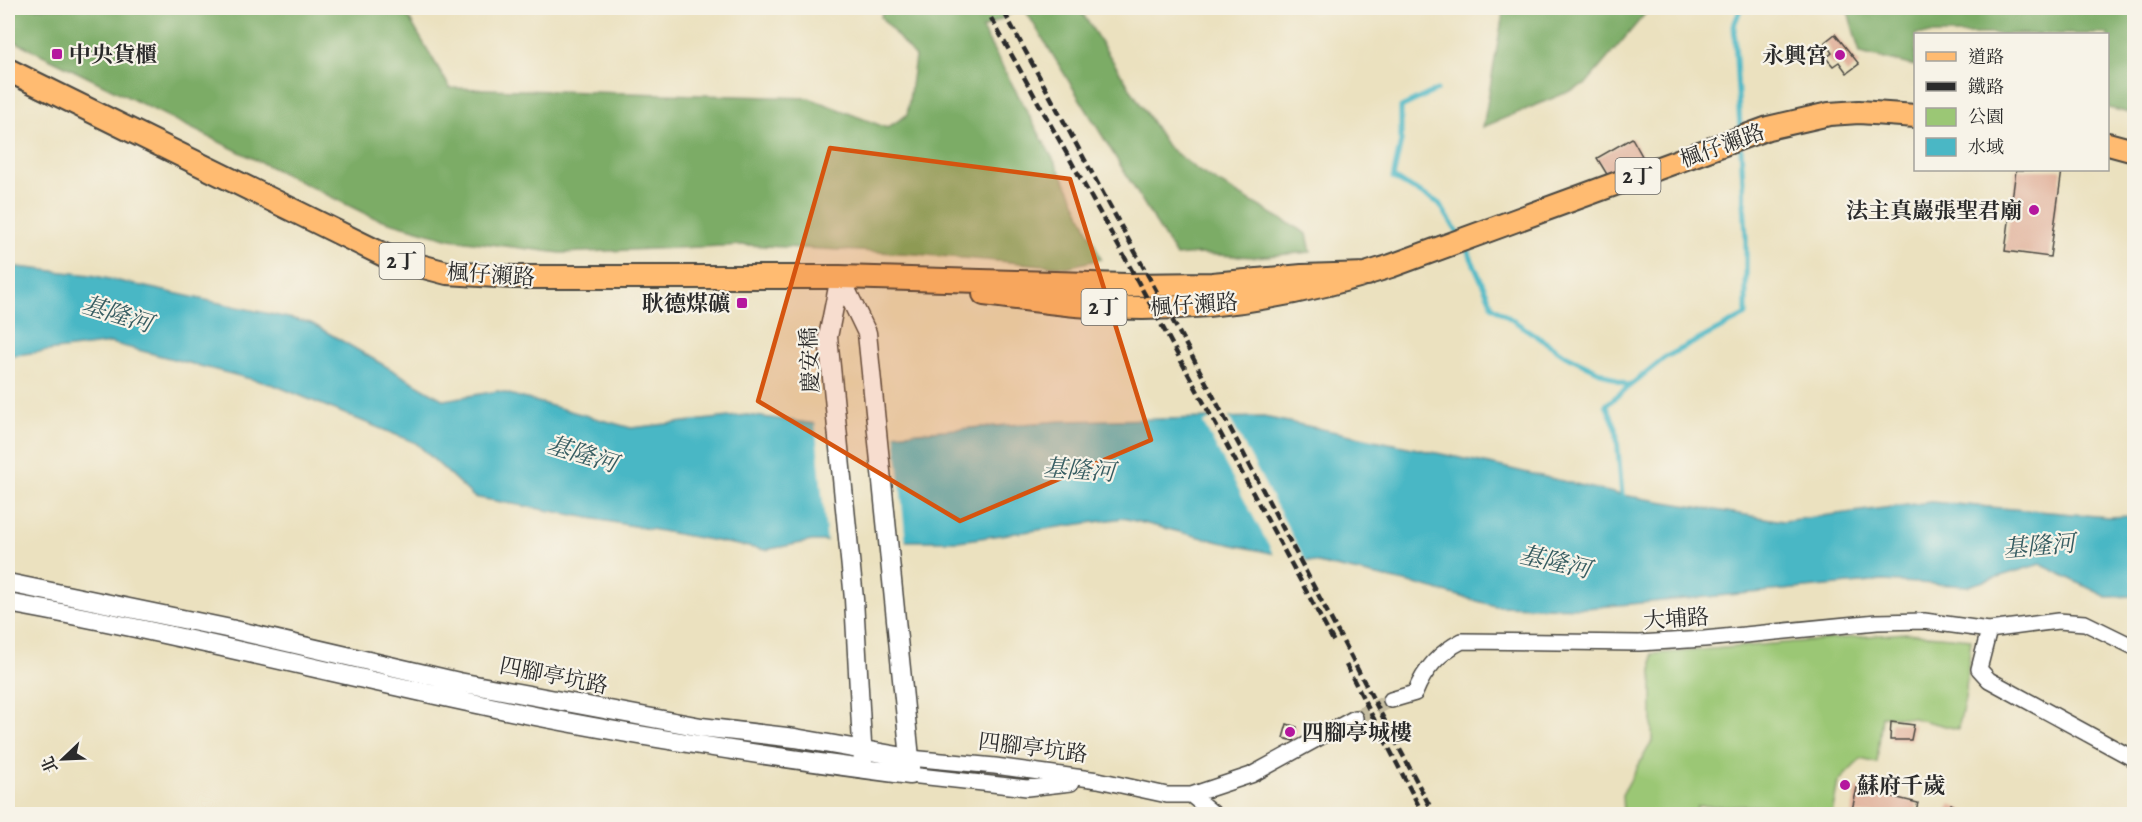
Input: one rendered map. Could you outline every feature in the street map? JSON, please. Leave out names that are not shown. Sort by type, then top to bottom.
[{"type":"main road","name":"楓仔瀨路","points":[[8,70],[390,258],[447,273],[513,278],[840,277],[1127,285],[1212,284],[1302,276],[1367,274],[1544,212],[1768,128],[1829,114],[1859,112],[1914,116]]},
{"type":"main road","points":[[2109,144],[2134,151]]},
{"type":"street","name":"慶安橋","points":[[840,277],[828,337],[854,599],[863,760]]},
{"type":"street","points":[[840,277],[867,333],[910,767]]},
{"type":"street","name":"四腳亭坑路","points":[[8,583],[226,628],[470,684],[701,727],[795,738],[863,760]]},
{"type":"street","name":"四腳亭坑路","points":[[8,603],[203,643],[492,707],[659,738],[910,767],[995,766],[1098,780],[1167,795],[1191,795]]},
{"type":"street","name":"大埔路","points":[[1391,700],[1415,693],[1420,680],[1434,662],[1449,648],[1462,641],[1639,643],[1877,622],[1924,621],[1989,630],[2058,621],[2085,624],[2134,647]]},
{"type":"street","points":[[1989,630],[1978,669],[1989,680],[2134,759]]},
{"type":"street","points":[[1191,795],[1251,775],[1355,718]]},
{"type":"street","points":[[1191,795],[1214,814]]},
{"type":"highlighted area","points":[[830,148],[1070,179],[1151,440],[960,521],[758,401]]},
{"type":"green space","points":[[8,8],[403,8],[450,88],[809,98],[887,128],[907,115],[915,57],[881,17],[883,8],[1021,8],[982,29],[1071,192],[1101,259],[1067,267],[915,254],[746,245],[561,253],[450,239],[372,217],[8,38]]},
{"type":"green space","points":[[1024,8],[1079,8],[1167,146],[1200,172],[1307,234],[1311,252],[1254,257],[1198,254],[1176,256]]},
{"type":"green space","points":[[1504,8],[1650,8],[1585,85],[1483,127]]},
{"type":"green space","points":[[1847,8],[2134,8],[2134,114],[2109,108],[2109,33],[1914,33],[1914,66],[1860,53]]},
{"type":"green space","points":[[1905,633],[1971,639],[1965,699],[1958,729],[1913,718],[1882,716],[1877,763],[1861,759],[1838,782],[1832,814],[1783,814],[1780,806],[1698,806],[1692,814],[1623,814],[1622,795],[1652,741],[1652,654]]},
{"type":"water","name":"基隆河","points":[[8,266],[91,275],[311,323],[444,400],[498,391],[631,428],[747,415],[892,434],[1061,421],[1264,417],[1494,465],[1622,495],[1783,521],[1931,502],[2108,517],[2134,516],[2134,596],[2107,597],[2040,564],[1968,586],[1883,581],[1586,608],[1495,606],[1419,585],[1220,542],[1123,518],[959,541],[812,541],[765,550],[474,497],[416,443],[274,385],[111,343],[8,356]]},
{"type":"pier","points":[[1218,415],[1228,415],[1308,565],[1275,557],[1203,423]]},
{"type":"pier","points":[[815,421],[895,431],[906,544],[827,544]]},
{"type":"building","name":"永興宮","points":[[1835,34],[1859,64],[1847,73],[1839,62],[1833,66],[1826,58],[1832,53],[1825,42]]},
{"type":"building","points":[[1632,138],[1642,156],[1608,176],[1597,158]]},
{"type":"building","name":"法主真巖張聖君廟","points":[[2016,171],[2062,171],[2050,257],[2005,251]]},
{"type":"building","points":[[1891,722],[1914,725],[1911,740],[1890,740]]},
{"type":"building","name":"四腳亭城樓","points":[[1287,724],[1297,727],[1294,741],[1283,738]]},
{"type":"building","points":[[1857,788],[1918,803],[1915,814],[1851,814]]},
{"type":"building","points":[[1951,804],[1970,814],[1945,814]]},
{"type":"waterway","points":[[1740,128],[1734,25],[1741,8]]},
{"type":"waterway","points":[[1437,90],[1401,107],[1401,141],[1393,178],[1439,203],[1457,232]]},
{"type":"waterway","points":[[1626,500],[1622,495],[1616,427],[1606,405],[1664,358],[1746,315],[1746,237],[1741,148]]},
{"type":"waterway","points":[[1467,249],[1493,307],[1565,355],[1629,386]]},
{"type":"tunnel","points":[[1355,718],[1391,700]]},
{"type":"railway","points":[[1004,12],[1192,356],[1434,814]]},
{"type":"railway","points":[[991,18],[1124,256],[1335,644]]},
{"type":"railway","points":[[1346,665],[1423,814]]},
{"type":"place","name":"中央貨櫃","points":[[57,54]]},
{"type":"place","name":"永興宮","points":[[1840,55]]},
{"type":"place","name":"法主真巖張聖君廟","points":[[2034,210]]},
{"type":"place","name":"耿德煤礦","points":[[742,303]]},
{"type":"place","name":"四腳亭城樓","points":[[1290,732]]},
{"type":"place","name":"蘇府千歲","points":[[1845,785]]}]
